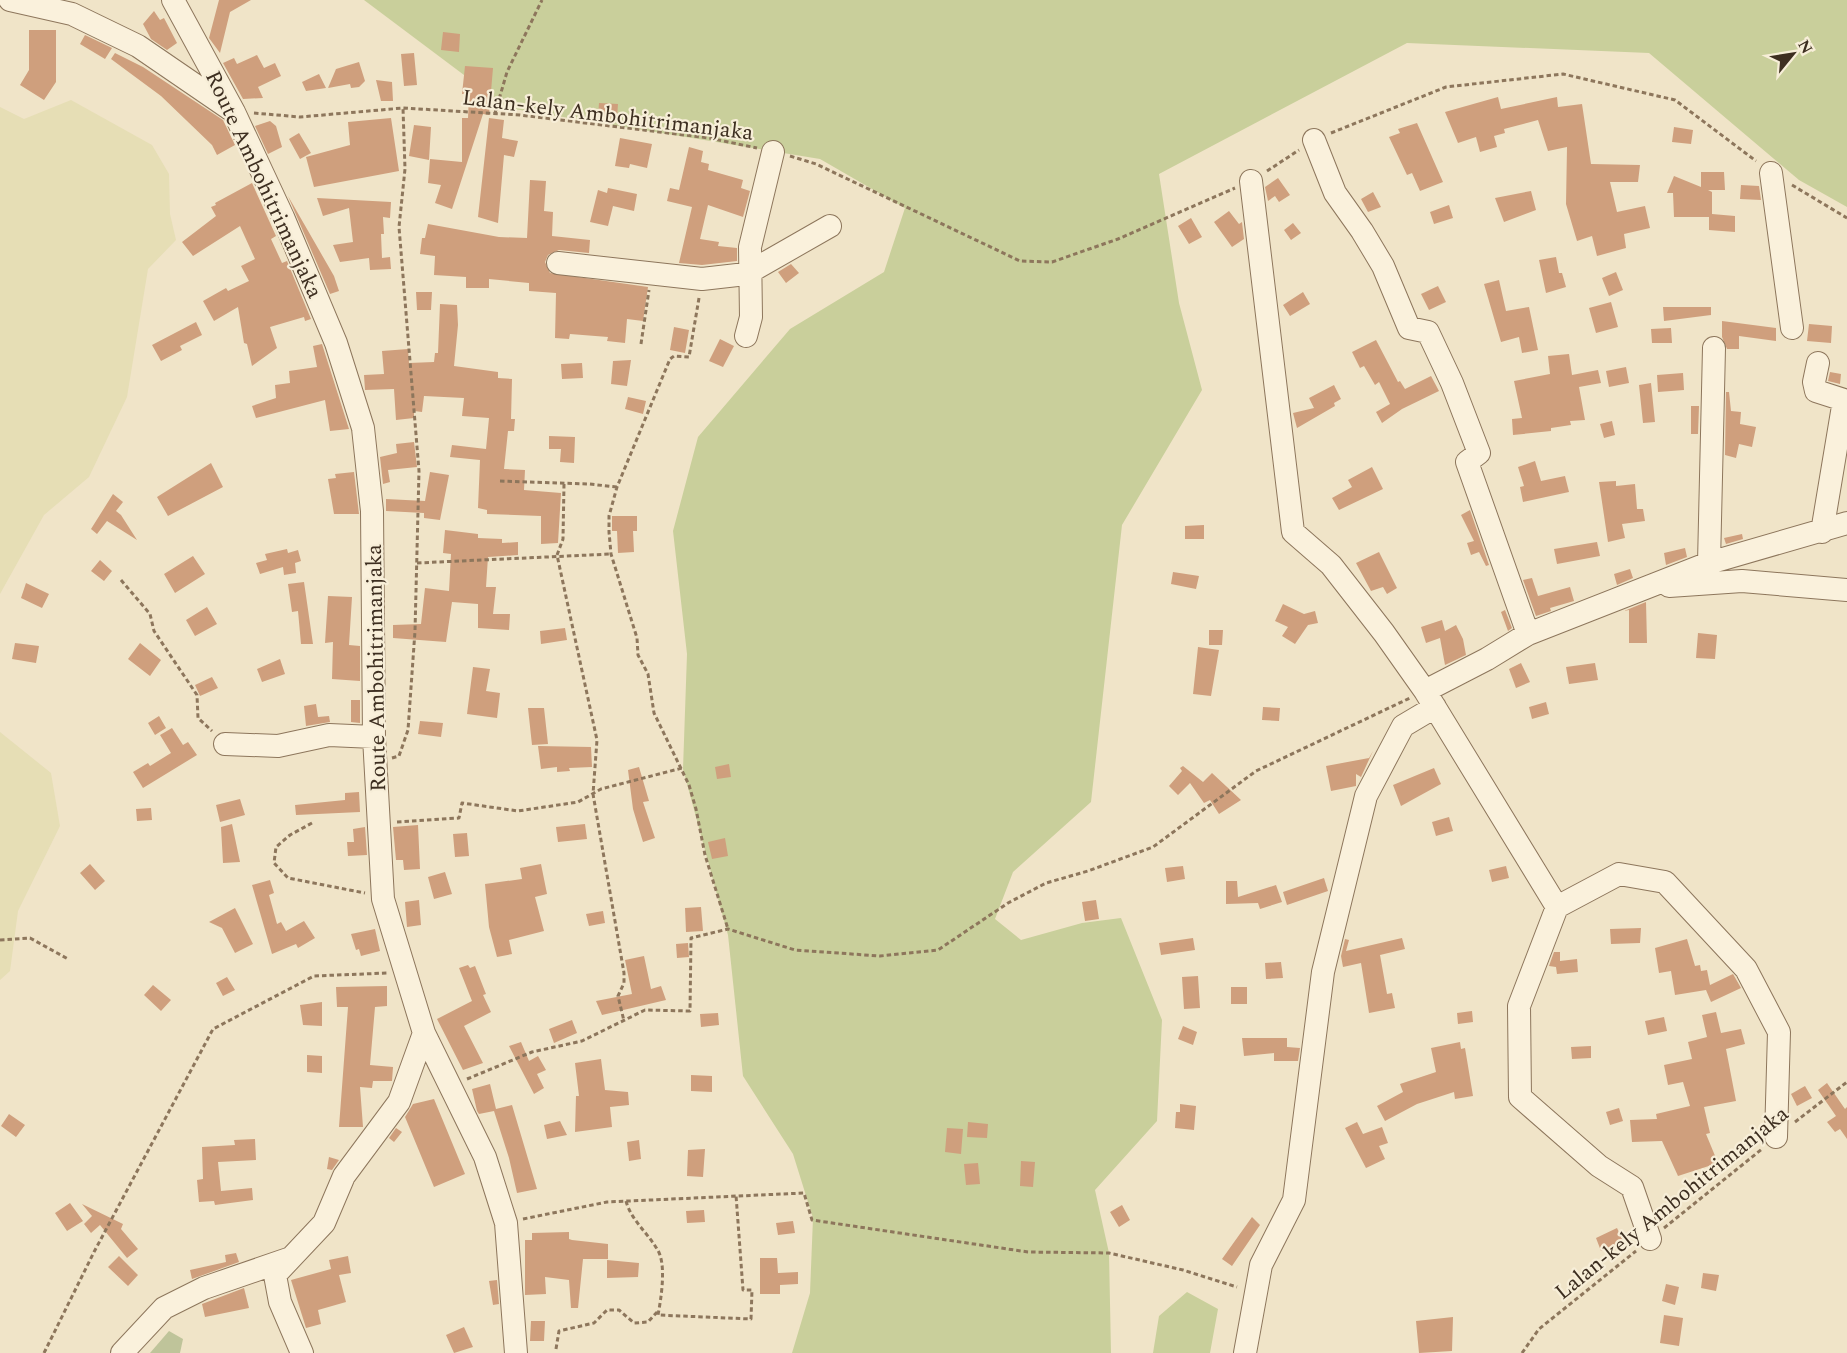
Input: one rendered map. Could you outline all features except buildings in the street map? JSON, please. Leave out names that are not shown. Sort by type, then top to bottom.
[{"type":"street","points":[[10,0],[72,14],[129,42],[234,112]]},
{"type":"street","name":"Route Ambohitrimanjaka","points":[[173,0],[234,112],[323,308],[363,428],[372,511],[374,736],[383,898],[403,972],[424,1033],[485,1157],[506,1223],[516,1353]]},
{"type":"street","points":[[1314,140],[1335,193],[1383,266],[1409,328],[1428,332],[1452,383],[1479,453],[1467,462],[1528,634]]},
{"type":"street","points":[[746,336],[751,317],[750,247],[772,152]]},
{"type":"street","points":[[1771,173],[1792,328]]},
{"type":"street","points":[[1251,181],[1293,532],[1331,566],[1384,633],[1430,699],[1557,907]]},
{"type":"street","points":[[558,263],[702,279],[750,271],[830,226]]},
{"type":"street","points":[[1709,563],[1714,348]]},
{"type":"street","points":[[1818,363],[1814,382],[1816,391],[1845,400],[1822,532]]},
{"type":"street","points":[[1245,1353],[1261,1265],[1294,1200],[1323,972],[1366,796],[1403,726],[1430,699],[1487,659],[1528,634],[1652,588],[1709,563],[1847,523]]},
{"type":"street","points":[[1652,588],[1742,581],[1847,590]]},
{"type":"street","points":[[225,744],[278,746],[329,735],[374,736]]},
{"type":"street","points":[[1650,1239],[1632,1187],[1599,1167],[1520,1097],[1518,1006],[1557,907],[1618,874],[1665,882],[1746,969],[1779,1032],[1776,1137]]},
{"type":"street","points":[[302,1353],[280,1302],[274,1275],[324,1223],[345,1176],[399,1102],[424,1033]]},
{"type":"street","points":[[122,1353],[164,1308],[204,1288],[292,1258]]},
{"type":"path","points":[[495,113],[507,72],[542,0]]},
{"type":"path","name":"Lalan-kely Ambohitrimanjaka","points":[[234,112],[300,117],[403,108],[495,113],[709,138],[816,164],[1020,261],[1052,262],[1118,239],[1251,181],[1314,140],[1446,87],[1563,74],[1675,100],[1771,173],[1847,218]]},
{"type":"path","points":[[375,763],[399,756],[408,730],[417,563],[419,471],[399,227],[405,169],[403,108]]},
{"type":"path","points":[[641,344],[652,272]]},
{"type":"path","points":[[702,279],[688,357],[674,356],[670,359],[617,487],[609,516],[611,554],[637,638],[638,655],[648,674],[654,712],[682,768],[696,809],[705,855],[729,929]]},
{"type":"path","points":[[500,481],[617,487]]},
{"type":"path","points":[[564,484],[563,539],[557,555],[597,740],[593,794],[624,973],[624,983],[618,996],[624,1022]]},
{"type":"path","points":[[417,563],[611,554]]},
{"type":"path","points":[[121,580],[150,614],[154,631],[197,695],[198,718],[225,744]]},
{"type":"path","points":[[451,1086],[532,1052],[582,1041],[645,1010],[690,1011],[691,938],[729,929],[795,950],[880,956],[938,950],[1008,903],[1046,883],[1088,871],[1152,847],[1256,771],[1430,699]]},
{"type":"path","points":[[378,823],[459,818],[462,803],[518,811],[578,802],[601,789],[682,768]]},
{"type":"path","points":[[312,823],[290,835],[276,847],[274,863],[288,878],[336,885],[383,898]]},
{"type":"path","points":[[0,940],[30,938],[68,959]]},
{"type":"path","points":[[44,1353],[94,1252],[213,1029],[314,976],[403,972]]},
{"type":"path","name":"Lalan-kely Ambohitrimanjaka","points":[[1522,1353],[1539,1329],[1847,1082]]},
{"type":"path","points":[[506,1223],[607,1202],[804,1193],[812,1220],[1028,1252],[1109,1253],[1183,1270],[1256,1292]]},
{"type":"path","points":[[626,1201],[628,1210],[659,1251],[663,1291],[658,1315],[751,1319],[752,1290],[743,1290],[736,1196]]},
{"type":"path","points":[[556,1349],[559,1331],[594,1323],[607,1310],[618,1310],[634,1323],[648,1322],[659,1309]]},
{"type":"shaded area","points":[[71,100],[152,145],[169,174],[170,214],[176,240],[148,269],[127,397],[89,477],[44,515],[0,594],[0,107],[24,119]]},
{"type":"shaded area","points":[[0,732],[51,773],[60,826],[18,911],[10,971],[0,980]]},
{"type":"green space","points":[[364,0],[1847,0],[1847,207],[1799,180],[1649,53],[1407,43],[1159,174],[1179,303],[1202,390],[1122,525],[1091,802],[1013,872],[995,919],[1021,940],[1082,923],[1121,918],[1162,1020],[1157,1121],[1095,1190],[1109,1253],[1111,1353],[792,1353],[810,1293],[813,1218],[793,1154],[743,1076],[728,935],[683,769],[687,654],[673,531],[698,437],[790,329],[884,272],[905,208],[820,159],[508,108]]},
{"type":"green space","points":[[1187,1292],[1218,1309],[1210,1353],[1153,1353],[1159,1316]]},
{"type":"green space","points":[[169,1331],[183,1339],[180,1353],[150,1353]]}]
